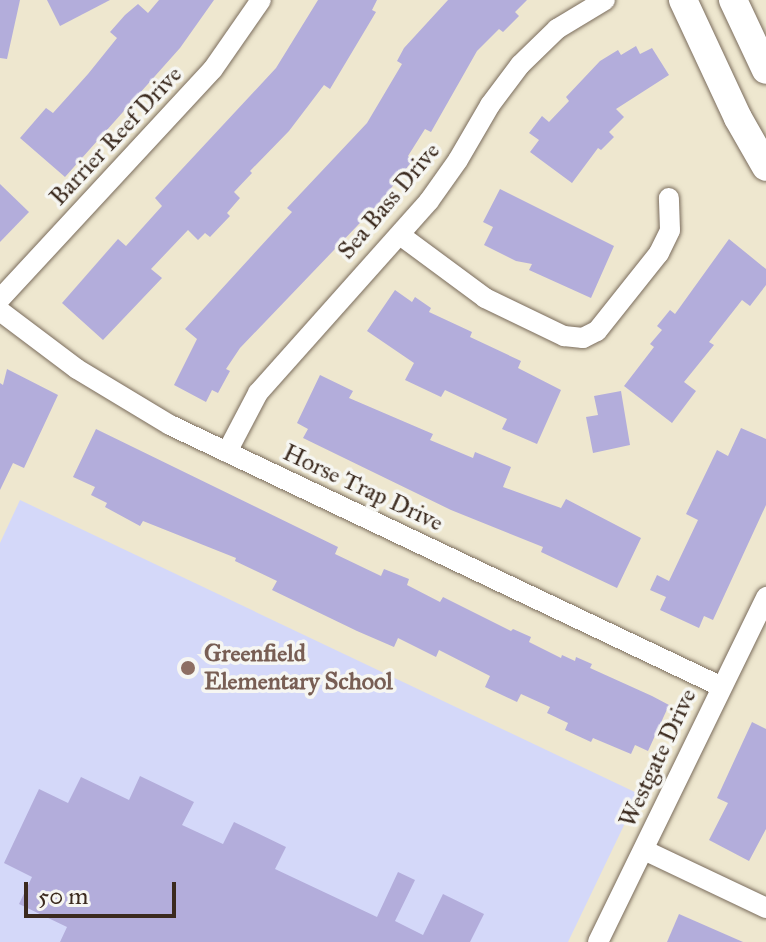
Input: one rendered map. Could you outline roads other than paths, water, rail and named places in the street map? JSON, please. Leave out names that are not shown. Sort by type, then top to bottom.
[{"type":"main road","points":[[683,0],[738,118],[766,167]]},
{"type":"main road","points":[[733,0],[766,70]]},
{"type":"street","name":"Barrier Reef Drive","points":[[0,299],[213,69],[261,0]]},
{"type":"street","name":"Sea Bass Drive","points":[[227,452],[258,393],[400,235],[458,160],[490,105],[520,65],[557,29],[605,0]]},
{"type":"street","points":[[400,235],[485,298],[564,336],[583,338],[597,331],[659,253],[670,230],[669,198]]},
{"type":"street","name":"Horse Trap Drive","points":[[0,311],[36,342],[125,400],[227,452],[720,686]]},
{"type":"street","name":"Westgate Drive","points":[[598,942],[766,597]]},
{"type":"street","points":[[644,850],[766,908]]},
{"type":"place","name":"Greenfield Elementary School","points":[[188,668]]}]
